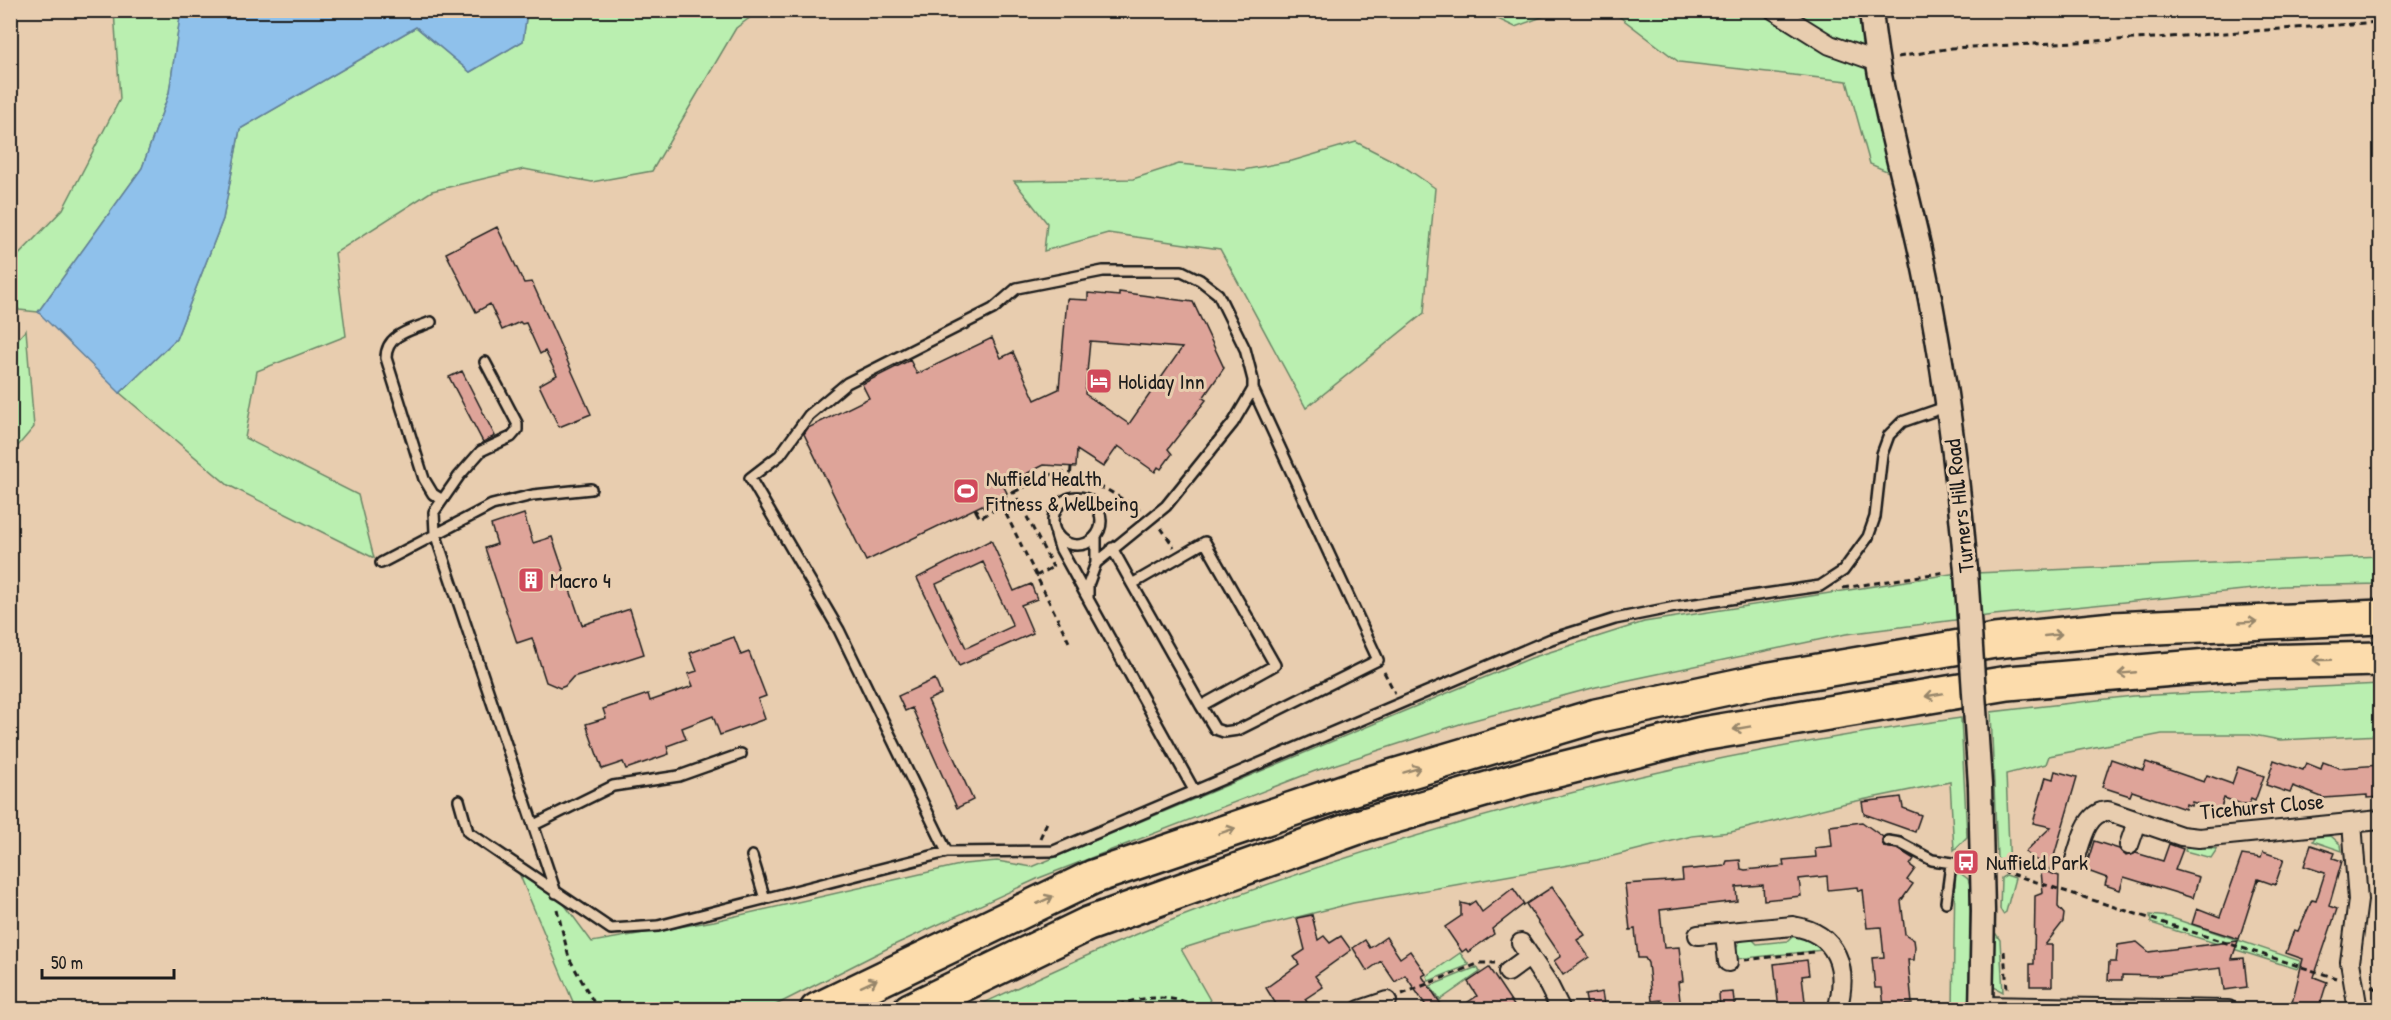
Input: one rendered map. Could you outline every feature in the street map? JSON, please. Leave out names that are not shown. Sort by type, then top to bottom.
[{"type":"highway","points":[[817,1010],[1093,877],[1357,787],[1596,717],[1765,680],[1995,641],[2113,629],[2380,617]]},
{"type":"highway","points":[[910,1010],[1088,924],[1364,825],[1525,778],[1702,734],[2008,682],[2256,662],[2380,659]]},
{"type":"street","points":[[1774,10],[1830,45],[1875,61]]},
{"type":"street","name":"Turners Hill Road","points":[[1871,10],[1875,61],[1926,277],[1948,406],[1966,571],[1980,785],[1990,869],[1981,1008]]},
{"type":"street","name":"Ticehurst Close","points":[[2074,860],[2094,814],[2108,811],[2181,836],[2199,838],[2380,820]]},
{"type":"street","points":[[2129,845],[2137,822]]},
{"type":"street","points":[[2352,823],[2358,900],[2350,962],[2358,1010]]},
{"type":"street","points":[[1698,935],[1793,926],[1808,929],[1822,936],[1835,950],[1840,964],[1841,984],[1837,1010]]},
{"type":"street","points":[[1725,933],[1728,962]]},
{"type":"street","points":[[1508,972],[1525,950],[1561,1010]]},
{"type":"street","points":[[1363,1009],[1387,1000]]},
{"type":"street","points":[[1981,1008],[2228,1010]]},
{"type":"lane","points":[[947,852],[839,630],[750,478],[780,455],[809,415],[847,383],[993,309],[1017,288],[1103,271],[1182,271],[1200,280],[1218,294],[1229,315],[1245,350],[1253,380],[1253,389],[1378,660],[1238,730],[1224,732],[1215,729],[1112,548]]},
{"type":"lane","points":[[431,322],[392,339],[386,347],[386,358],[424,479],[433,494],[441,499]]},
{"type":"lane","points":[[485,362],[517,423],[517,430],[511,437],[481,452],[441,499],[434,512],[435,533],[556,893]]},
{"type":"lane","points":[[1096,563],[1166,506],[1233,423],[1253,389]]},
{"type":"lane","points":[[459,800],[468,832],[612,929],[658,926],[947,852],[1054,851],[1551,639],[1615,619],[1675,607],[1820,586],[1843,571],[1868,537],[1875,518],[1882,454],[1889,435],[1902,422],[1948,406]]},
{"type":"lane","points":[[381,563],[492,505],[533,495],[591,489]]},
{"type":"lane","points":[[1088,599],[1088,585],[1096,563],[1096,536],[1101,521],[1096,506],[1084,498],[1076,497],[1061,502],[1053,516],[1055,532],[1066,561],[1195,792]]},
{"type":"lane","points":[[1055,532],[1066,543],[1074,546],[1090,542],[1096,536]]},
{"type":"lane","points":[[1132,584],[1205,542],[1275,665],[1201,706]]},
{"type":"lane","points":[[534,825],[613,786],[679,776],[741,754]]},
{"type":"lane","points":[[1888,841],[1900,843],[1918,854],[1951,864],[1990,869]]},
{"type":"lane","points":[[752,856],[765,899]]},
{"type":"lane","points":[[1946,902],[1951,864]]},
{"type":"path","points":[[1875,61],[1952,48],[2156,38],[2380,22]]},
{"type":"path","points":[[1071,467],[1070,480],[1106,489],[1133,504],[1150,518],[1168,537],[1179,556]]},
{"type":"path","points":[[1034,470],[1039,480]]},
{"type":"path","points":[[1069,642],[1002,506],[980,518],[976,510],[1055,473],[1071,473]]},
{"type":"path","points":[[1014,492],[1053,567]]},
{"type":"path","points":[[1036,576],[1066,561]]},
{"type":"path","points":[[1820,586],[1836,589],[1966,571]]},
{"type":"path","points":[[1378,660],[1400,703]]},
{"type":"path","points":[[1990,869],[2340,979]]},
{"type":"path","points":[[556,893],[560,929],[569,958],[598,1010]]},
{"type":"path","points":[[1728,962],[1835,950]]},
{"type":"path","points":[[1387,1000],[1480,963],[1502,963],[1508,972]]},
{"type":"path","points":[[1109,1010],[1142,999],[1168,998],[1191,1002],[1207,1010]]},
{"type":"green space","points":[[114,11],[181,11],[169,93],[142,168],[38,312],[19,310],[11,296],[10,264],[63,209],[120,99]]},
{"type":"green space","points":[[527,11],[759,11],[736,28],[652,171],[592,182],[524,169],[432,191],[335,253],[346,336],[257,371],[245,438],[358,495],[374,558],[228,485],[120,393],[176,339],[223,219],[240,129],[416,27],[470,72],[523,41]]},
{"type":"green space","points":[[1481,11],[1558,11],[1515,27]]},
{"type":"green space","points":[[1612,11],[1859,11],[1889,172],[1870,164],[1847,81],[1679,62]]},
{"type":"green space","points":[[1356,142],[1403,166],[1435,188],[1424,313],[1306,408],[1220,249],[1108,233],[1044,251],[1047,223],[1014,181],[1133,179],[1179,164],[1243,170],[1292,161]]},
{"type":"green space","points":[[26,330],[34,427],[11,454],[11,346]]},
{"type":"green space","points":[[2380,556],[2380,584],[2283,586],[1994,615],[1846,634],[1596,687],[1463,723],[1315,771],[1039,878],[896,944],[768,1009],[576,1009],[516,866],[556,893],[592,942],[714,921],[964,864],[997,861],[1032,867],[1531,658],[1644,622],[1951,574]]},
{"type":"green space","points":[[2380,684],[2380,735],[2280,740],[2249,734],[2162,734],[2049,756],[2046,764],[2006,774],[2010,871],[1997,858],[1991,712],[2133,696]]},
{"type":"green space","points":[[1961,718],[1967,837],[1954,850],[1950,782],[1842,804],[1731,832],[1692,836],[1597,860],[1353,903],[1222,936],[1181,949],[1215,1009],[971,1009],[1153,927],[1275,882],[1467,821],[1663,771],[1861,733]]},
{"type":"green space","points":[[2331,836],[2341,845],[2342,851],[2313,841],[2315,837]]},
{"type":"green space","points":[[2186,846],[2217,849],[2211,858],[2185,851]]},
{"type":"green space","points":[[1960,873],[1968,879],[1970,885],[1969,1009],[1953,1009],[1955,874]]},
{"type":"green space","points":[[2006,875],[2015,878],[2006,912],[2003,914],[2000,909],[2001,878]]},
{"type":"green space","points":[[2150,915],[2169,917],[2300,961],[2300,966],[2297,969],[2151,923]]},
{"type":"green space","points":[[1994,931],[2000,940],[2003,992],[1994,987],[1992,978]]},
{"type":"green space","points":[[1796,933],[1803,935],[1823,950],[1736,959],[1736,948],[1739,942],[1751,938],[1757,944],[1788,941]]},
{"type":"green space","points":[[1460,953],[1469,965],[1429,981],[1427,976]]},
{"type":"green space","points":[[1477,967],[1480,972],[1440,1000],[1430,986]]},
{"type":"water","points":[[181,10],[527,11],[523,41],[470,72],[416,27],[240,129],[223,219],[176,339],[120,393],[38,312],[142,168],[169,93]]},
{"type":"building","points":[[497,227],[524,283],[532,282],[591,414],[559,427],[539,385],[557,375],[545,351],[540,354],[526,323],[520,322],[502,330],[490,304],[476,312],[446,253]]},
{"type":"building","points":[[1119,292],[1193,302],[1224,368],[1203,398],[1206,400],[1168,449],[1172,454],[1161,469],[1158,467],[1155,472],[1118,446],[1103,467],[1077,450],[1076,467],[1044,465],[1003,485],[1007,493],[866,561],[804,434],[808,428],[869,398],[862,384],[910,360],[917,374],[992,338],[1001,358],[1013,352],[1035,400],[1059,389],[1067,299],[1088,300],[1088,293],[1119,296]],"holes":[[[1090,341],[1182,348],[1129,424],[1085,394]]]},
{"type":"building","points":[[462,371],[495,436],[483,442],[449,377]]},
{"type":"building","name":"Macro 4","points":[[524,514],[533,543],[552,537],[582,625],[630,609],[644,654],[573,677],[560,688],[546,682],[532,638],[517,643],[485,548],[497,544],[491,525]]},
{"type":"building","points":[[991,540],[1014,591],[1031,584],[1037,599],[1021,605],[1033,633],[959,666],[917,578]],"holes":[[[983,562],[1013,626],[966,648],[936,584]]]},
{"type":"building","points":[[734,637],[741,655],[749,652],[766,696],[758,699],[765,719],[720,735],[713,716],[682,728],[686,739],[667,746],[669,754],[626,769],[623,762],[602,769],[586,724],[606,718],[603,709],[648,694],[650,701],[693,686],[688,674],[697,671],[690,653]]},
{"type":"building","points":[[935,679],[941,694],[928,700],[973,800],[957,808],[912,708],[905,711],[898,696]]},
{"type":"building","points":[[2111,759],[2143,770],[2146,762],[2204,782],[2207,775],[2232,784],[2238,767],[2264,776],[2255,801],[2251,799],[2248,806],[2224,798],[2220,811],[2192,802],[2191,806],[2186,804],[2185,809],[2132,791],[2130,796],[2102,787]]},
{"type":"building","points":[[2274,760],[2303,770],[2306,763],[2321,769],[2323,762],[2339,768],[2380,765],[2380,797],[2367,798],[2367,795],[2324,798],[2293,786],[2290,793],[2266,785]]},
{"type":"building","points":[[2055,771],[2077,777],[2050,870],[2025,852],[2051,827],[2033,823],[2046,777],[2053,779]]},
{"type":"building","points":[[1901,797],[1903,808],[1921,815],[1915,832],[1864,814],[1862,802]]},
{"type":"building","points":[[1862,822],[1883,837],[1884,847],[1898,849],[1914,859],[1910,865],[1915,869],[1907,880],[1913,884],[1901,901],[1905,934],[1914,940],[1915,947],[1914,960],[1908,960],[1912,1004],[1884,1007],[1882,988],[1875,988],[1872,958],[1884,957],[1881,927],[1867,928],[1863,890],[1858,891],[1857,887],[1828,890],[1827,876],[1799,879],[1801,896],[1764,900],[1763,885],[1736,887],[1737,901],[1660,910],[1664,948],[1679,947],[1683,981],[1678,982],[1681,1010],[1662,1010],[1661,1000],[1652,1001],[1648,963],[1645,958],[1638,958],[1635,929],[1630,930],[1625,884],[1683,880],[1682,870],[1725,866],[1727,861],[1740,860],[1741,869],[1745,870],[1784,866],[1783,860],[1816,857],[1815,848],[1832,846],[1830,826]]},
{"type":"building","points":[[2094,841],[2119,849],[2126,856],[2136,853],[2163,861],[2169,844],[2183,849],[2175,870],[2199,877],[2193,898],[2124,877],[2120,890],[2105,885],[2107,878],[2085,870]]},
{"type":"building","points":[[2311,845],[2335,853],[2333,858],[2342,861],[2329,906],[2337,909],[2314,977],[2327,982],[2320,1005],[2315,1004],[2314,1010],[2292,1003],[2303,959],[2286,953],[2294,930],[2298,931],[2312,900],[2316,901],[2325,873],[2304,866]]},
{"type":"building","points":[[2263,852],[2284,859],[2275,885],[2258,879],[2239,939],[2192,924],[2197,908],[2220,917],[2242,855],[2261,858]]},
{"type":"building","points":[[2041,870],[2059,876],[2058,907],[2064,914],[2063,922],[2045,945],[2052,945],[2052,986],[2030,986],[2030,964],[2034,964],[2035,896],[2043,893]]},
{"type":"building","points":[[1552,887],[1585,935],[1577,940],[1589,957],[1563,975],[1554,961],[1561,956],[1526,904]]},
{"type":"building","points":[[1513,888],[1524,904],[1492,929],[1494,934],[1468,952],[1466,949],[1462,952],[1445,927],[1461,916],[1461,903],[1469,905],[1475,901],[1482,912]]},
{"type":"building","points":[[1312,915],[1318,940],[1324,936],[1330,943],[1341,936],[1351,950],[1315,976],[1323,987],[1305,999],[1312,1010],[1279,1009],[1266,988],[1299,964],[1294,957],[1305,950],[1297,918]]},
{"type":"building","points":[[1386,937],[1400,958],[1410,951],[1426,974],[1422,976],[1445,1010],[1429,1010],[1405,975],[1395,982],[1381,961],[1367,971],[1353,948],[1365,940],[1370,948]]},
{"type":"building","points":[[2238,941],[2232,959],[2244,958],[2247,987],[2224,990],[2221,968],[2156,976],[2122,975],[2122,980],[2108,980],[2109,962],[2116,962],[2118,945],[2137,942],[2149,952]]},
{"type":"building","points":[[1807,960],[1809,975],[1802,976],[1806,1010],[1779,1010],[1774,964]]},
{"type":"building","points":[[1489,968],[1517,1010],[1456,1010],[1477,996],[1468,982]]},
{"type":"building","points":[[1602,992],[1605,1010],[1588,1010],[1585,995]]},
{"type":"building","points":[[1733,992],[1735,1010],[1720,1010],[1719,993]]},
{"type":"place","name":"Holiday Inn","points":[[1099,381]]},
{"type":"place","name":"Nuffield Health Fitness & Wellbeing","points":[[966,491]]},
{"type":"place","name":"Macro 4","points":[[531,580]]},
{"type":"place","name":"Nuffield Park","points":[[1966,862]]}]
